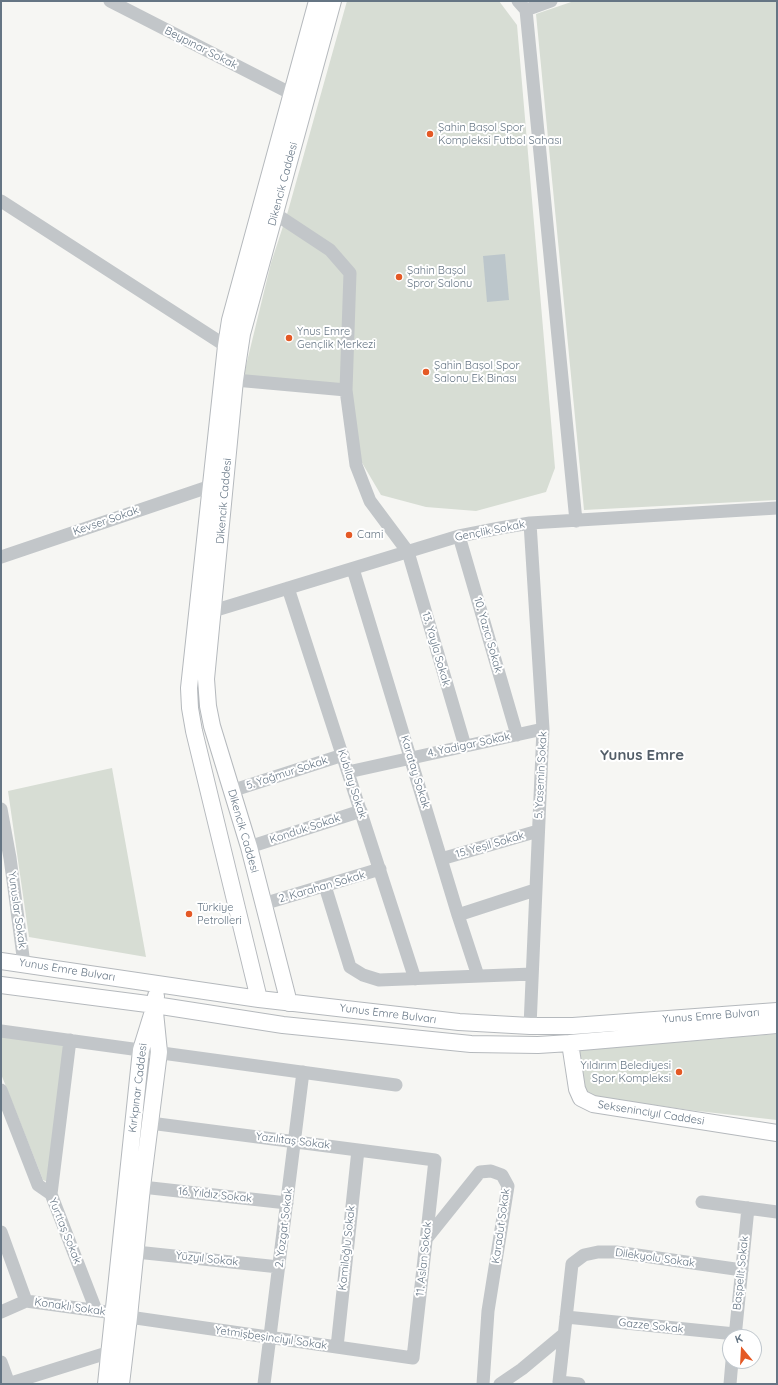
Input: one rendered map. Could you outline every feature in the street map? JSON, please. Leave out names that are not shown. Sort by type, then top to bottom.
[{"type":"main road","name":"Dikencik Caddesi","points":[[259,999],[194,731],[190,708],[189,688],[230,320],[317,1]]},
{"type":"main road","name":"Dikencik Caddesi","points":[[289,1003],[249,847],[212,726],[208,706],[206,679],[235,380],[242,334],[333,1]]},
{"type":"main road","name":"Yunus Emre Bulvarı","points":[[1,961],[289,1003],[459,1022],[530,1026],[573,1026],[777,1011]]},
{"type":"main road","points":[[155,1005],[158,984]]},
{"type":"main road","name":"Yunus Emre Bulvarı","points":[[1,985],[155,1005],[294,1026],[471,1044],[538,1045],[777,1025]]},
{"type":"main road","name":"Kırkpınar Caddesi","points":[[106,1384],[141,1050],[155,1005]]},
{"type":"main road","name":"Kırkpınar Caddesi","points":[[121,1384],[142,1187],[159,1052],[155,1005]]},
{"type":"main road","name":"Sekseninciyıl Caddesi","points":[[570,1043],[577,1089],[581,1098],[593,1104],[777,1133]]},
{"type":"street","name":"Beypınar Sokak","points":[[110,1],[292,94]]},
{"type":"street","points":[[551,1],[522,6],[576,520]]},
{"type":"street","points":[[1,201],[226,346]]},
{"type":"street","points":[[274,213],[330,250],[350,273],[346,390],[356,465],[370,501],[408,552]]},
{"type":"street","points":[[235,380],[346,390]]},
{"type":"street","name":"Kevser Sokak","points":[[1,557],[211,486]]},
{"type":"street","name":"Gençlik Sokak","points":[[213,611],[459,536],[530,523],[777,508]]},
{"type":"street","name":"5. Yasemin Sokak","points":[[530,523],[543,729],[530,1026]]},
{"type":"street","name":"10. Yazıcı Sokak","points":[[459,536],[517,735]]},
{"type":"street","name":"13. Yayla Sokak","points":[[408,552],[464,746]]},
{"type":"street","name":"Karatay Sokak","points":[[353,568],[458,915],[478,976]]},
{"type":"street","name":"Kubilay Sokak","points":[[288,588],[415,979]]},
{"type":"street","name":"4. Yadigar Sokak","points":[[348,772],[543,729]]},
{"type":"street","name":"5. Yağmur Sokak","points":[[232,791],[343,755]]},
{"type":"street","name":"Yunuslar Sokak","points":[[1,809],[6,859],[24,964]]},
{"type":"street","name":"Konduk Sokak","points":[[249,847],[361,811]]},
{"type":"street","name":"15. Yeşil Sokak","points":[[441,859],[538,831]]},
{"type":"street","name":"2. Karahan Sokak","points":[[263,904],[380,869]]},
{"type":"street","points":[[325,886],[350,967],[363,975],[379,980],[532,974]]},
{"type":"street","points":[[458,915],[535,890]]},
{"type":"street","points":[[1,1031],[396,1085]]},
{"type":"street","points":[[51,1194],[70,1040]]},
{"type":"street","name":"2. Yozgat Sokak","points":[[264,1384],[303,1072]]},
{"type":"street","name":"Yurttaş Sokak","points":[[1,1090],[38,1185],[51,1194],[96,1310]]},
{"type":"street","name":"Yazılıtaş Sokak","points":[[150,1123],[435,1160]]},
{"type":"street","name":"Kamiloğlu Sokak","points":[[336,1347],[358,1150]]},
{"type":"street","name":"11. Aslan Sokak","points":[[413,1358],[435,1160]]},
{"type":"street","name":"Karadut Sokak","points":[[427,1238],[480,1172],[492,1171],[502,1175],[508,1186],[488,1312],[483,1384]]},
{"type":"street","name":"16. Yıldız Sokak","points":[[142,1187],[287,1202]]},
{"type":"street","points":[[702,1202],[777,1212]]},
{"type":"street","name":"Başpelit Sokak","points":[[736,1329],[748,1208]]},
{"type":"street","points":[[1,1232],[26,1301],[1,1312]]},
{"type":"street","name":"Yüzyıl Sokak","points":[[136,1252],[279,1266]]},
{"type":"street","name":"Dilekyolu Sokak","points":[[566,1317],[572,1264],[584,1255],[598,1252],[616,1252],[742,1270]]},
{"type":"street","name":"Konaklı Sokak","points":[[26,1301],[114,1313]]},
{"type":"street","name":"Yetmişbeşinciyıl Sokak","points":[[129,1317],[413,1358]]},
{"type":"street","points":[[566,1317],[559,1382],[579,1384]]},
{"type":"street","name":"Gazze Sokak","points":[[566,1317],[722,1335]]},
{"type":"street","points":[[500,1384],[522,1370],[564,1334]]},
{"type":"street","points":[[1,1362],[9,1384],[110,1352]]},
{"type":"street","points":[[730,1384],[731,1369]]},
{"type":"shaded area","points":[[347,1],[499,1],[517,25],[555,468],[546,492],[476,511],[426,507],[381,495],[361,461],[341,388],[243,378],[271,263],[288,211]]},
{"type":"shaded area","points":[[574,1],[776,1],[777,500],[584,510],[536,14]]},
{"type":"shaded area","points":[[505,254],[509,300],[487,302],[483,256]]},
{"type":"shaded area","points":[[112,768],[146,957],[29,937],[8,791]]},
{"type":"shaded area","name":"Yıldırım Belediyesi Spor Kompleksi","points":[[777,1034],[777,1120],[689,1110],[585,1095],[575,1050],[731,1038],[731,1036],[738,1037]]},
{"type":"shaded area","points":[[1,1035],[65,1044],[48,1182],[43,1180],[1,1074]]},
{"type":"place","name":"Şahin Başol Spor Kompleksi Futbol Sahası","points":[[430,134]]},
{"type":"place","name":"Şahin Başol Spror Salonu","points":[[399,277]]},
{"type":"place","name":"Ynus Emre Gençlik Merkezi","points":[[289,338]]},
{"type":"place","name":"Şahin Başol Spor Salonu Ek Binası","points":[[426,372]]},
{"type":"place","name":"Cami","points":[[349,535]]},
{"type":"place","name":"Türkiye Petrolleri","points":[[189,914]]},
{"type":"place","name":"Yıldırım Belediyesi Spor Kompleksi","points":[[679,1072]]},
{"type":"district","name":"Yunus Emre","points":[[642,755]]}]
